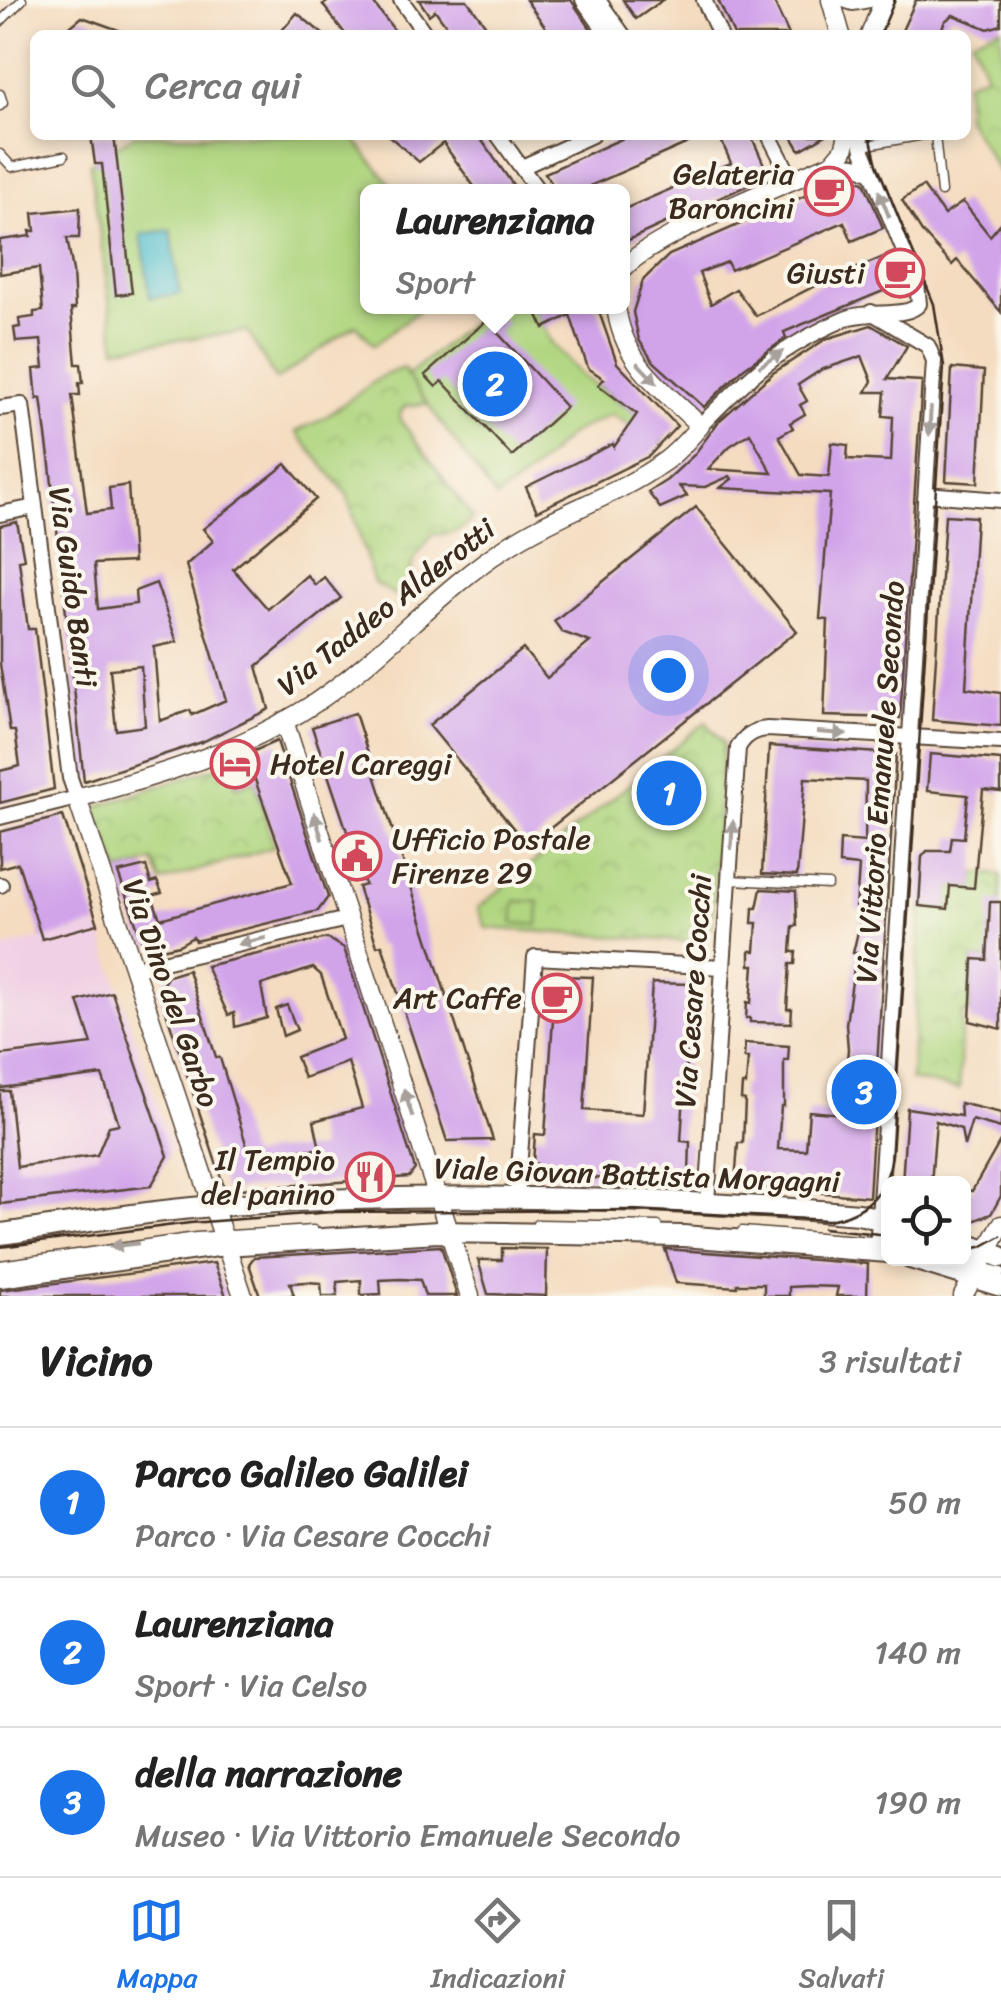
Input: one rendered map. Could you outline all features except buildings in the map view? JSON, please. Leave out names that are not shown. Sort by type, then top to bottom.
[{"type":"main road","name":"Viale Giovan Battista Morgagni","points":[[0,1234],[212,1206],[438,1196],[707,1202],[854,1213],[881,1219]]},
{"type":"main road","name":"Viale Giovan Battista Morgagni","points":[[0,1277],[223,1240],[448,1228],[881,1247]]},
{"type":"main road","points":[[971,1252],[987,1273]]},
{"type":"main road","points":[[951,1266],[987,1273]]},
{"type":"street","points":[[401,0],[422,30]]},
{"type":"street","points":[[583,0],[604,30]]},
{"type":"street","points":[[598,0],[619,30]]},
{"type":"street","points":[[704,0],[718,30]]},
{"type":"street","points":[[831,0],[840,30]]},
{"type":"street","points":[[844,0],[869,0]]},
{"type":"street","points":[[872,30],[884,0]]},
{"type":"street","points":[[502,140],[534,184]]},
{"type":"street","points":[[522,167],[581,140]]},
{"type":"street","points":[[772,140],[792,180]]},
{"type":"street","points":[[630,260],[650,247],[833,163],[855,140]]},
{"type":"street","points":[[856,140],[871,173]]},
{"type":"street","points":[[833,163],[855,165],[871,173]]},
{"type":"street","name":"Via Taddeo Alderotti","points":[[0,818],[184,766],[315,703],[488,558],[534,528],[669,458],[765,362],[856,314],[911,312],[920,301],[917,283],[871,173]]},
{"type":"street","name":"Via Vittorio Emanuele Secondo","points":[[871,312],[931,350],[934,361],[886,1176]]},
{"type":"street","points":[[618,314],[624,342],[635,361],[700,426]]},
{"type":"street","name":"Via Guido Banti","points":[[0,408],[22,405],[70,778],[76,798]]},
{"type":"street","points":[[926,494],[1001,500]]},
{"type":"street","points":[[0,514],[34,507]]},
{"type":"street","points":[[284,720],[470,1296]]},
{"type":"street","name":"Via Cesare Cocchi","points":[[707,1202],[738,748],[755,730],[767,728],[910,738]]},
{"type":"street","points":[[910,738],[1001,742]]},
{"type":"street","name":"Via Dino del Garbo","points":[[76,798],[212,1206]]},
{"type":"street","points":[[133,968],[347,919]]},
{"type":"street","points":[[517,1196],[535,957],[724,967]]},
{"type":"street","points":[[212,1206],[242,1296]]},
{"type":"street","points":[[987,1273],[1001,1225]]},
{"type":"lane","points":[[0,22],[22,0]]},
{"type":"lane","points":[[0,94],[0,106]]},
{"type":"lane","points":[[935,140],[940,192]]},
{"type":"lane","points":[[0,154],[12,167],[64,156]]},
{"type":"lane","points":[[730,880],[828,886]]},
{"type":"lane","name":"Viale Giovan Battista Morgagni","points":[[0,1265],[108,1247],[223,1240]]},
{"type":"shaded area","points":[[98,924],[172,1149],[151,1186],[0,1204],[0,949]]},
{"type":"green space","points":[[1001,27],[1001,176],[971,126],[971,80],[986,74],[972,39]]},
{"type":"green space","points":[[126,140],[355,140],[390,184],[360,184],[360,314],[414,314],[374,345],[356,325],[276,380],[247,331],[116,348],[90,163]]},
{"type":"green space","points":[[482,314],[537,314],[551,342],[582,376],[667,435],[661,445],[611,414],[569,435],[528,475],[496,498],[407,376]]},
{"type":"green space","points":[[403,368],[427,404],[405,406],[400,413],[401,421],[472,517],[456,531],[433,534],[414,559],[409,577],[417,592],[400,598],[374,583],[347,494],[296,432],[324,418],[382,376]]},
{"type":"green space","points":[[706,722],[723,743],[712,926],[701,931],[694,942],[486,928],[478,908]]},
{"type":"green space","points":[[226,764],[237,787],[255,780],[274,847],[161,882],[153,861],[119,872],[96,807]]},
{"type":"green space","points":[[975,873],[1001,875],[1001,908],[987,960],[973,959],[970,1013],[962,1013],[959,1089],[911,1080],[921,906],[948,909],[950,886],[974,888]]},
{"type":"green space","points":[[515,901],[539,902],[538,925],[513,923]]},
{"type":"water","points":[[171,230],[180,294],[150,298],[141,234]]},
{"type":"tram line","points":[[882,30],[895,0]]},
{"type":"tram line","points":[[0,1247],[190,1223],[332,1212],[632,1210],[828,1220],[853,1213],[872,1200],[885,1180],[892,1155],[944,366],[934,304],[877,165],[871,140]]},
{"type":"tram line","points":[[823,1228],[881,1234]]},
{"type":"tram line","points":[[971,1249],[1001,1236]]},
{"type":"place","name":"Gelateria Baroncini","points":[[829,191]]},
{"type":"place","name":"Giusti","points":[[900,273]]},
{"type":"place","name":"Laurenziana","points":[[495,384]]},
{"type":"place","name":"Hotel Careggi","points":[[235,764]]},
{"type":"place","name":"Parco Galileo Galilei","points":[[669,793]]},
{"type":"place","name":"Ufficio Postale Firenze 29","points":[[357,856]]},
{"type":"place","name":"Art Caffe","points":[[557,998]]},
{"type":"place","name":"della narrazione","points":[[864,1092]]},
{"type":"place","name":"Il Tempio del panino","points":[[370,1177]]}]
